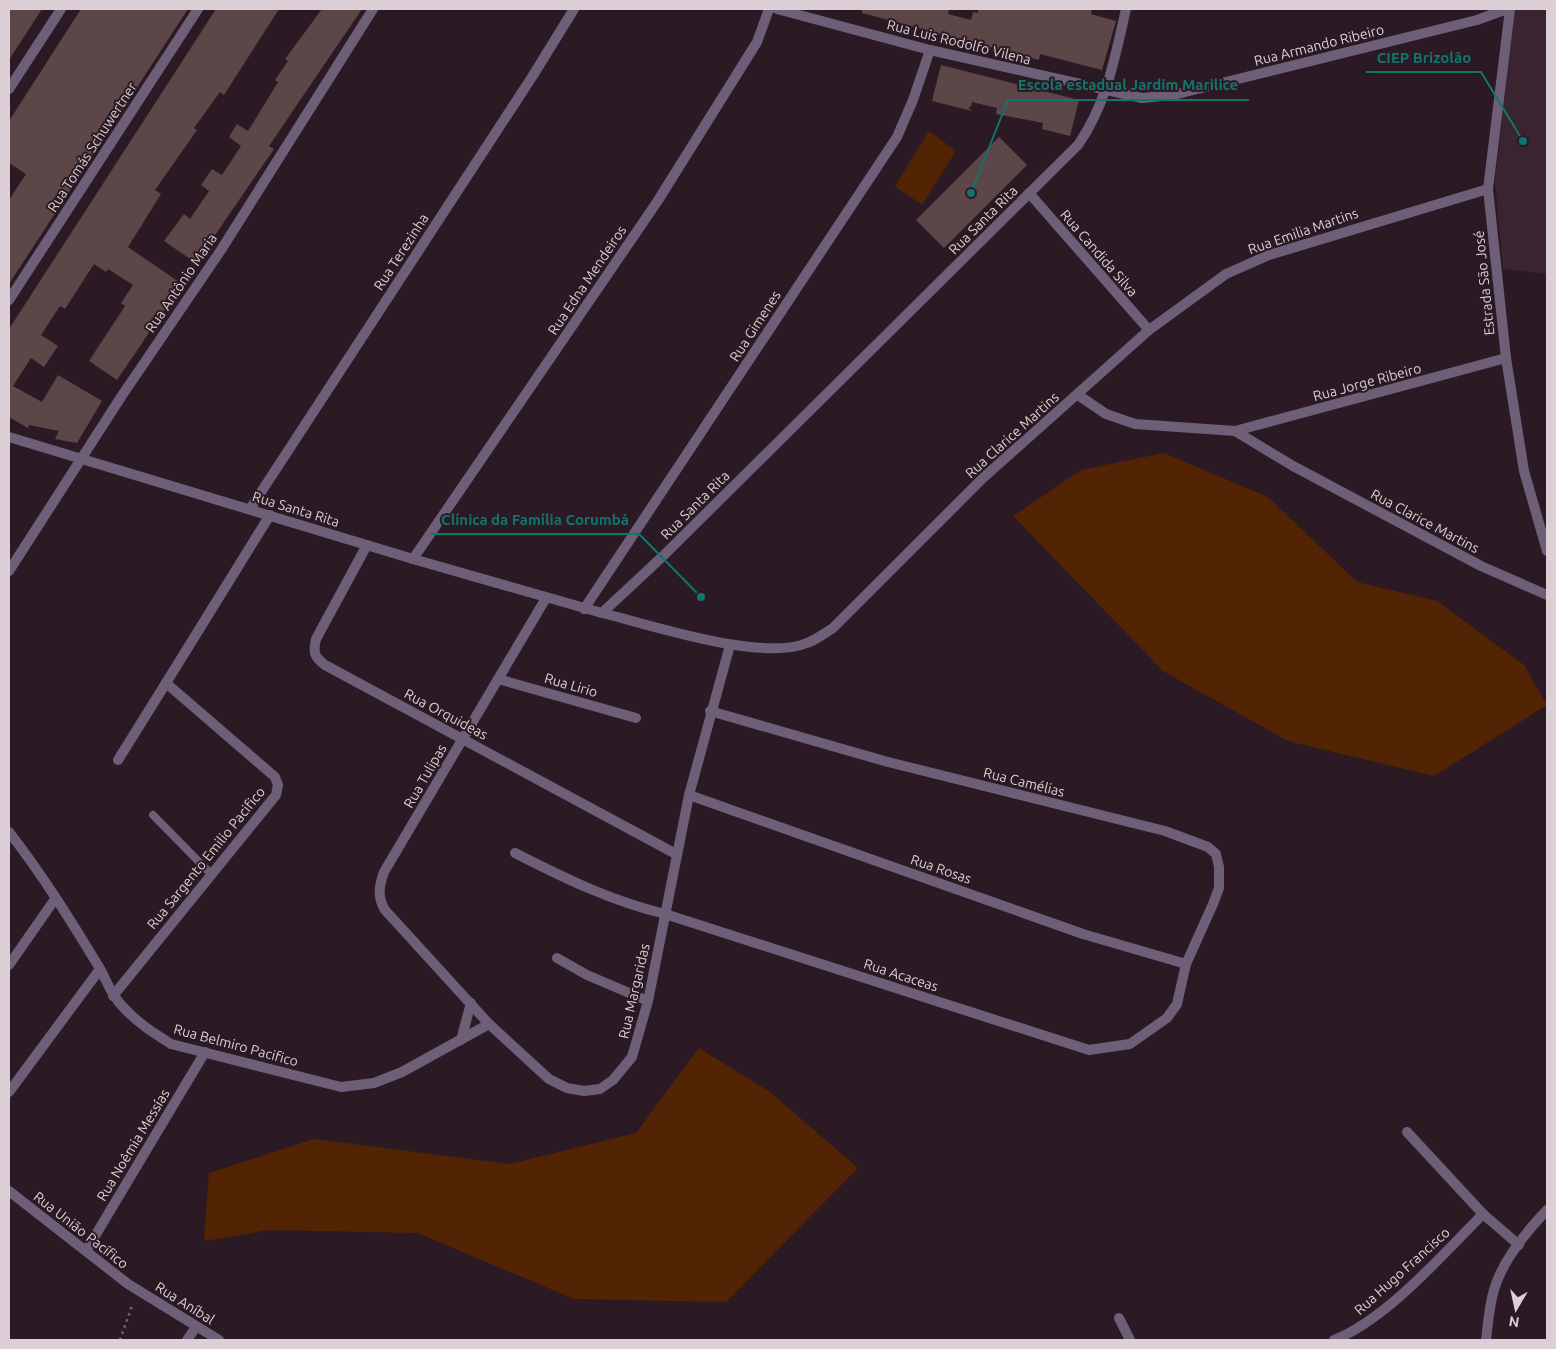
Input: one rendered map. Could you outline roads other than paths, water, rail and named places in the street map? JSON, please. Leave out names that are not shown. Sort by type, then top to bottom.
[{"type":"street","points":[[9,89],[61,9]]},
{"type":"street","name":"Rua Tomás Schuwertner","points":[[9,300],[198,9]]},
{"type":"street","name":"Rua Antônio Maria","points":[[9,571],[81,458],[221,250],[374,9]]},
{"type":"street","name":"Rua Terezinha","points":[[250,509],[532,77],[574,9]]},
{"type":"street","name":"Rua Edna Mendeiros","points":[[413,559],[657,202],[757,42],[769,9]]},
{"type":"street","name":"Rua Luis Rodolfo Vilena","points":[[777,9],[930,50],[1106,91]]},
{"type":"street","name":"Rua Santa Rita","points":[[9,437],[413,559],[602,613],[662,557],[1078,145],[1098,111],[1106,91],[1126,9]]},
{"type":"street","name":"Rua Armando Ribeiro","points":[[1106,91],[1142,98],[1173,95],[1477,20],[1508,9]]},
{"type":"street","name":"Estrada São José","points":[[1508,9],[1488,188],[1506,358],[1524,471],[1547,551]]},
{"type":"street","name":"Rua Gimenes","points":[[584,609],[897,137],[913,100],[930,50]]},
{"type":"street","name":"Rua Emilia Martins","points":[[1078,396],[1149,330],[1226,274],[1269,255],[1488,188]]},
{"type":"street","name":"Rua Candida Silva","points":[[1029,193],[1149,330]]},
{"type":"street","name":"Rua Jorge Ribeiro","points":[[1236,431],[1506,358]]},
{"type":"street","name":"Rua Clarice Martins","points":[[602,613],[730,645],[774,650],[806,644],[833,628],[983,478],[1078,396],[1106,414],[1135,424],[1236,431],[1293,466],[1472,562],[1547,595]]},
{"type":"street","points":[[118,760],[270,515]]},
{"type":"street","name":"Rua Orquideas","points":[[367,545],[316,639],[313,651],[316,658],[325,665],[676,854]]},
{"type":"street","name":"Rua Tulipas","points":[[379,892],[384,872],[546,598]]},
{"type":"street","name":"Rua Margaridas","points":[[379,892],[380,902],[385,910],[471,1002],[489,1024],[549,1079],[567,1088],[584,1091],[600,1089],[619,1074],[632,1057],[648,1001],[689,795],[710,712],[730,645]]},
{"type":"street","name":"Rua Lirio","points":[[498,679],[636,718]]},
{"type":"street","name":"Rua Sargento Emilio Pacifico","points":[[113,996],[276,795],[278,785],[274,777],[166,683]]},
{"type":"street","name":"Rua Camélias","points":[[710,712],[888,762],[1165,831],[1208,847],[1216,854],[1219,867],[1218,888],[1186,964],[1182,988],[1174,1010],[1159,1026],[1130,1044]]},
{"type":"street","name":"Rua Rosas","points":[[689,795],[1083,934],[1186,964]]},
{"type":"street","name":"Rua Belmiro Pacifico","points":[[9,832],[26,854],[100,969],[113,996],[124,1009],[147,1029],[171,1044],[341,1087],[374,1083],[402,1072],[489,1024]]},
{"type":"street","points":[[515,853],[586,889],[665,914]]},
{"type":"street","points":[[9,965],[55,899]]},
{"type":"street","name":"Rua Acaceas","points":[[665,914],[1089,1050],[1130,1044]]},
{"type":"street","points":[[557,958],[587,975],[648,1001]]},
{"type":"street","points":[[9,1092],[100,969]]},
{"type":"street","points":[[461,1040],[471,1002]]},
{"type":"street","name":"Rua Noêmia Messías","points":[[86,1251],[205,1052]]},
{"type":"street","points":[[1407,1132],[1483,1214],[1519,1245]]},
{"type":"street","name":"Rua União Pacífico","points":[[9,1191],[138,1289]]},
{"type":"street","points":[[1486,1340],[1494,1288],[1519,1245],[1547,1210]]},
{"type":"street","name":"Rua Hugo Francisco","points":[[1334,1340],[1351,1334],[1373,1319],[1438,1260],[1483,1214]]},
{"type":"street","name":"Rua Aníbal","points":[[138,1289],[218,1340]]},
{"type":"street","points":[[1119,1318],[1130,1340]]},
{"type":"street","points":[[187,1340],[196,1327]]},
{"type":"lane","points":[[153,814],[211,874]]},
{"type":"place","name":"CIEP Brizolão","points":[[1523,141]]},
{"type":"place","name":"Escola estadual Jardim Marilice","points":[[971,193]]},
{"type":"place","name":"Clínica da Família Corumbá","points":[[701,597]]}]
